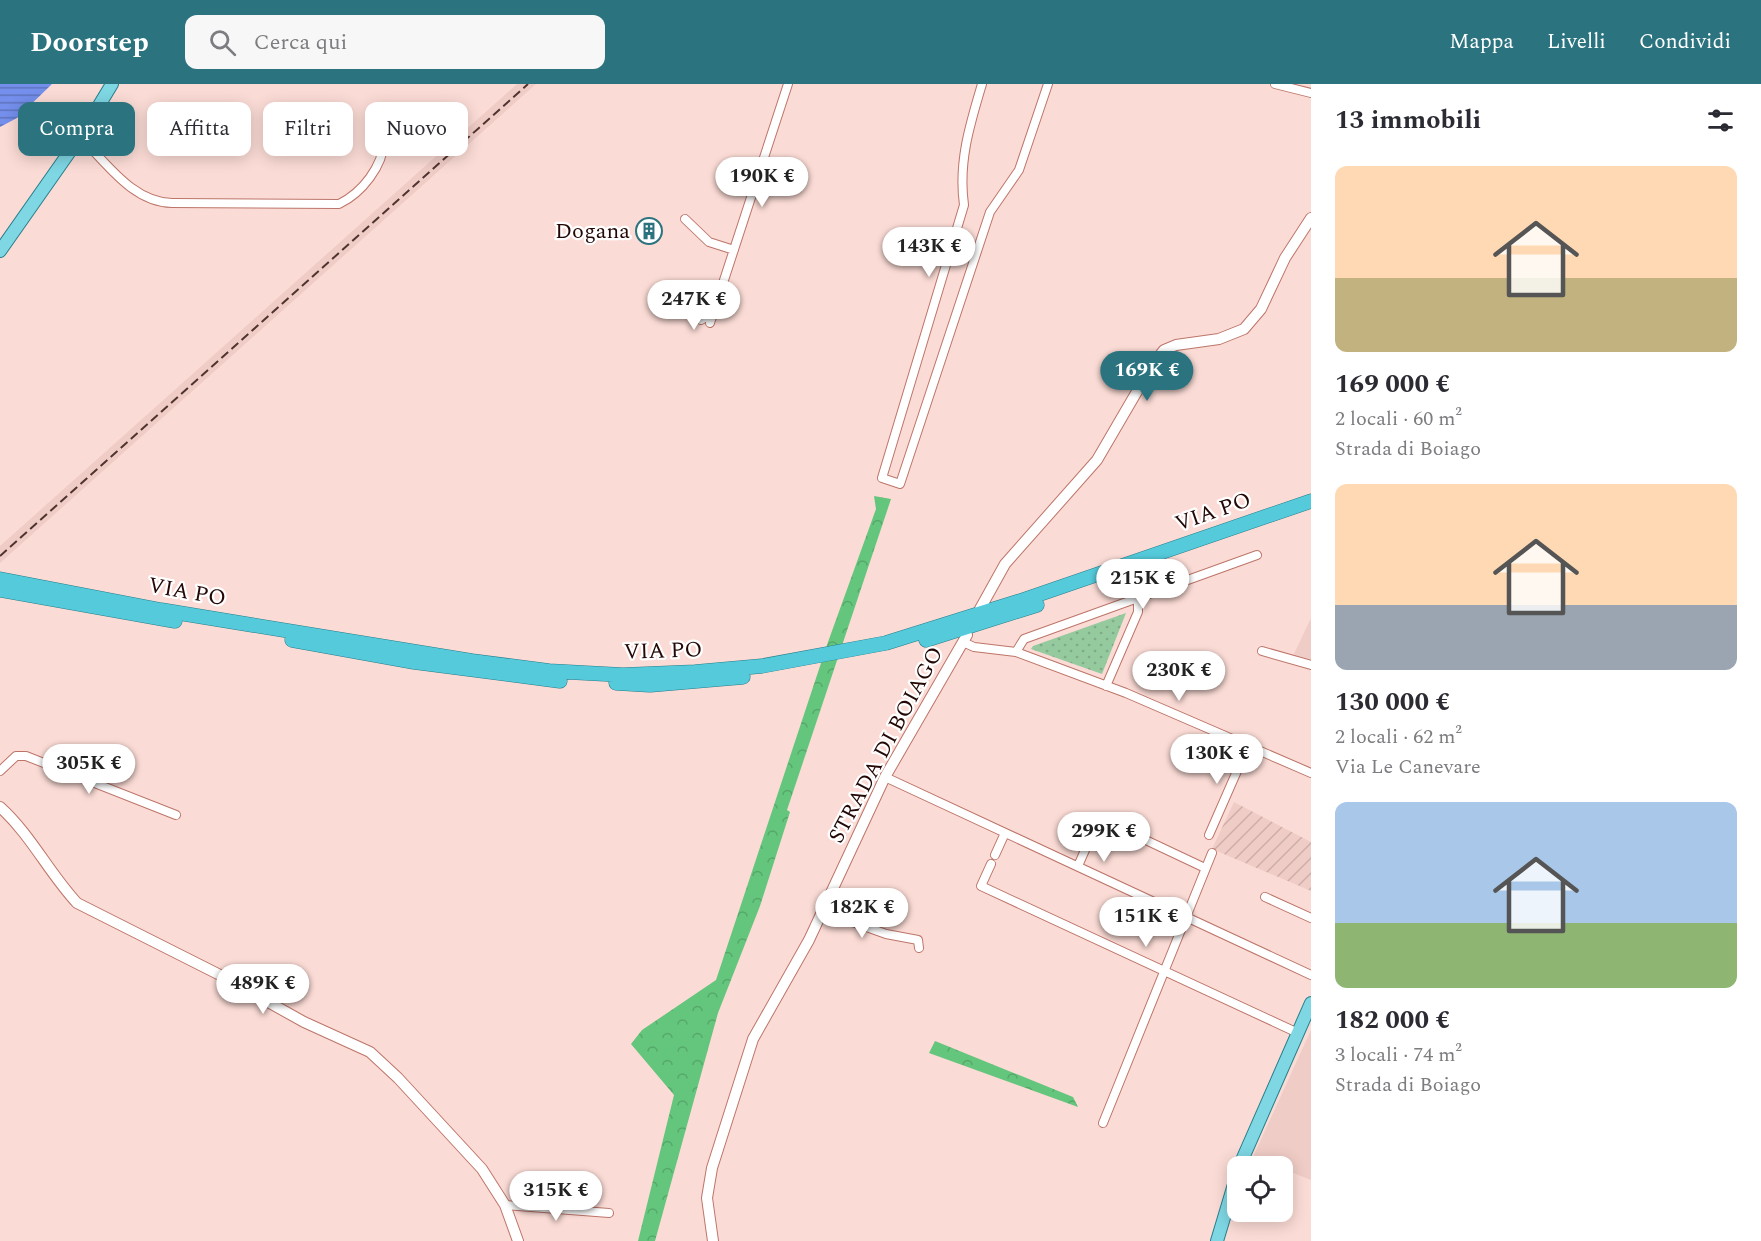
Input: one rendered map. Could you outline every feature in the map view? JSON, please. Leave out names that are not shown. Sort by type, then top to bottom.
[{"type":"highway","name":"VIA PO","points":[[2,583],[549,671],[623,675],[695,672],[762,666],[886,643],[1020,601],[1311,501]]},
{"type":"highway","name":"VIA PO","points":[[2,583],[414,662],[542,680],[650,685],[764,674],[872,655],[975,626],[1311,511]]},
{"type":"main road","points":[[101,102],[112,84]]},
{"type":"main road","points":[[0,251],[67,156]]},
{"type":"main road","points":[[1244,1156],[1311,1004]]},
{"type":"main road","points":[[1217,1241],[1227,1207]]},
{"type":"street","points":[[710,323],[788,84]]},
{"type":"street","points":[[982,84],[963,154],[961,185],[964,205],[882,478],[900,484],[990,212],[1019,170],[1048,84]]},
{"type":"street","points":[[1275,84],[1311,93]]},
{"type":"street","points":[[99,156],[131,188],[145,199],[158,203],[339,204],[356,192],[376,168],[382,156]]},
{"type":"street","points":[[980,609],[1005,564],[1097,460],[1153,364],[1164,350],[1176,345],[1219,339],[1244,329],[1261,309],[1285,258],[1311,218]]},
{"type":"street","points":[[685,219],[709,242],[734,250]]},
{"type":"street","points":[[677,302],[701,320],[714,312]]},
{"type":"street","points":[[691,303],[693,314]]},
{"type":"street","points":[[1016,652],[1024,639],[1257,555]]},
{"type":"street","points":[[1106,686],[1138,612],[1138,598]]},
{"type":"street","points":[[965,638],[974,647],[1016,652],[1106,686],[1311,773]]},
{"type":"street","name":"STRADA DI BOIAGO","points":[[712,1241],[707,1198],[712,1168],[753,1039],[809,940],[885,777],[965,638]]},
{"type":"street","points":[[1262,651],[1311,665]]},
{"type":"street","points":[[1209,835],[1248,746]]},
{"type":"street","points":[[0,771],[16,756],[26,756],[176,815]]},
{"type":"street","points":[[885,777],[1311,975]]},
{"type":"street","points":[[0,807],[20,827],[61,886],[77,903],[218,974],[304,1022],[370,1052],[398,1078],[482,1168],[505,1205],[518,1241]]},
{"type":"street","points":[[1078,866],[1099,819],[1205,868]]},
{"type":"street","points":[[995,855],[1005,832]]},
{"type":"street","points":[[1103,1123],[1212,853]]},
{"type":"street","points":[[991,864],[981,886],[1298,1034]]},
{"type":"street","points":[[1265,897],[1311,918]]},
{"type":"street","points":[[822,910],[886,934],[909,936],[918,940],[920,948]]},
{"type":"street","points":[[505,1205],[609,1213]]},
{"type":"shaded area","points":[[517,84],[536,84],[468,145],[468,128]]},
{"type":"shaded area","points":[[436,156],[455,156],[0,563],[0,546]]},
{"type":"shaded area","points":[[1311,618],[1311,661],[1293,656]]},
{"type":"shaded area","points":[[1234,802],[1311,842],[1311,891],[1212,849]]},
{"type":"shaded area","points":[[1311,1030],[1311,1180],[1293,1173],[1293,1156],[1253,1156]]},
{"type":"green space","points":[[874,496],[891,499],[787,810],[790,812],[760,906],[718,1013],[655,1241],[638,1241],[674,1095],[631,1044],[642,1030],[716,980],[828,642],[876,509]]},
{"type":"green space","points":[[1126,613],[1102,674],[1031,649],[1033,646]]},
{"type":"green space","points":[[935,1041],[1073,1097],[1078,1107],[929,1053]]},
{"type":"water","points":[[0,84],[52,84],[33,102],[18,102],[18,117],[0,127]]},
{"type":"railway","points":[[0,556],[528,84]]},
{"type":"place","name":"Dogana","points":[[649,231]]}]
